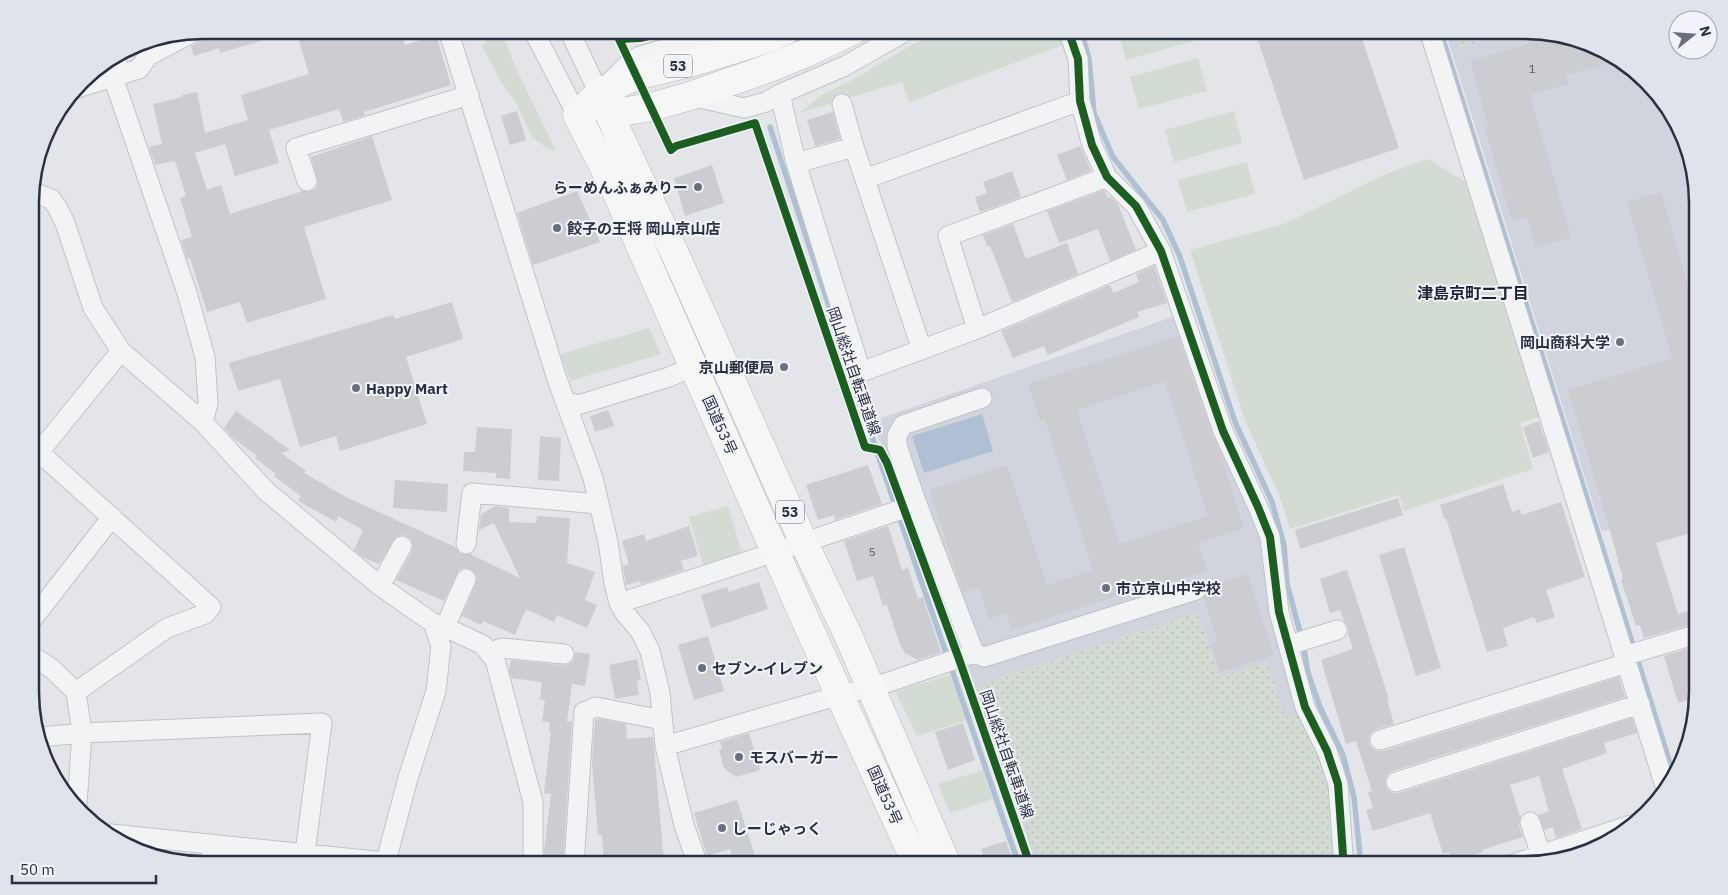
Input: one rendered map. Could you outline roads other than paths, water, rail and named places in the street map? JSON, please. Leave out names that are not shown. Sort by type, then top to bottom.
[{"type":"highway","name":"53","points":[[577,115],[604,104],[636,76],[694,62],[767,39]]},
{"type":"highway","name":"53","points":[[604,104],[651,107],[690,96],[772,67],[835,39]]},
{"type":"highway","name":"53","points":[[604,104],[631,160]]},
{"type":"highway","points":[[631,160],[635,129],[651,107]]},
{"type":"highway","name":"国道53号","points":[[577,115],[615,189],[839,695],[913,856]]},
{"type":"highway","name":"国道53号","points":[[631,160],[676,256],[803,541],[848,635],[943,856]]},
{"type":"street","points":[[451,39],[557,379],[593,478],[608,542],[619,603],[640,631],[650,651],[660,693],[665,746],[684,825],[695,856]]},
{"type":"street","points":[[538,39],[577,115]]},
{"type":"street","points":[[573,39],[604,104]]},
{"type":"street","points":[[604,104],[630,62],[640,56],[698,39]]},
{"type":"street","points":[[690,96],[744,108],[766,102],[845,66],[892,39]]},
{"type":"street","points":[[1071,39],[1078,58],[1080,101],[1092,145],[1107,177],[1136,206],[1161,251],[1223,432],[1270,537],[1279,612],[1297,643],[1305,707],[1327,752],[1338,784],[1344,856]]},
{"type":"street","points":[[1432,39],[1631,656],[1640,704],[1664,780]]},
{"type":"street","points":[[89,84],[139,69],[148,56],[176,41]]},
{"type":"street","points":[[116,63],[117,76],[187,293],[205,357],[208,403],[203,422]]},
{"type":"street","points":[[780,94],[796,163],[861,372],[978,329],[1161,251]]},
{"type":"street","points":[[307,181],[296,148],[469,95]]},
{"type":"street","points":[[865,179],[1080,101]]},
{"type":"street","points":[[842,104],[854,147],[922,350]]},
{"type":"street","points":[[796,163],[854,147]]},
{"type":"street","points":[[978,329],[948,236],[1107,177]]},
{"type":"street","points":[[39,194],[51,199],[57,207],[65,223],[93,308],[121,351],[203,422],[266,491],[380,586],[439,625],[483,645],[495,660],[533,802],[533,856]]},
{"type":"street","points":[[39,447],[121,351]]},
{"type":"street","points":[[566,401],[578,405],[669,377],[694,366]]},
{"type":"street","points":[[959,659],[903,509],[897,436],[903,425],[982,398]]},
{"type":"street","points":[[39,457],[112,517],[211,608],[205,614],[167,628],[76,692]]},
{"type":"street","points":[[466,544],[472,493],[599,504]]},
{"type":"street","points":[[619,603],[903,509]]},
{"type":"street","points":[[39,611],[112,517]]},
{"type":"street","points":[[380,586],[402,546]]},
{"type":"street","points":[[387,856],[408,778],[436,691],[441,646],[439,625],[466,579]]},
{"type":"street","points":[[665,746],[871,687],[959,659],[984,658],[1196,590]]},
{"type":"street","points":[[1297,643],[1338,630]]},
{"type":"street","points":[[1380,740],[1689,637]]},
{"type":"street","points":[[489,652],[502,648],[564,654]]},
{"type":"street","points":[[39,660],[51,668],[76,692],[82,733],[77,799]]},
{"type":"street","points":[[1396,782],[1640,704]]},
{"type":"street","points":[[575,856],[584,712],[596,707],[662,720]]},
{"type":"street","points":[[45,737],[82,733],[322,723],[305,853]]},
{"type":"street","points":[[1530,822],[1541,855],[1614,831]]},
{"type":"street","points":[[123,835],[212,844],[262,856]]},
{"type":"street","points":[[211,856],[212,844]]},
{"type":"street","points":[[284,856],[305,853],[327,856]]},
{"type":"water","points":[[982,414],[993,451],[924,473],[912,436]]},
{"type":"waterway","points":[[1083,39],[1089,59],[1094,113],[1113,157],[1163,220],[1180,257],[1235,422],[1272,502],[1284,545],[1287,584],[1303,643],[1308,673],[1320,707],[1343,755],[1354,797],[1360,856]]},
{"type":"waterway","points":[[1443,39],[1671,767]]},
{"type":"waterway","points":[[770,127],[882,467],[1016,856]]},
{"type":"place","name":"らーめんふぁみりー","points":[[698,187]]},
{"type":"place","name":"餃子の王将 岡山京山店","points":[[557,228]]},
{"type":"place","name":"岡山商科大学","points":[[1620,342]]},
{"type":"place","name":"京山郵便局","points":[[784,367]]},
{"type":"place","name":"Happy Mart","points":[[356,388]]},
{"type":"place","name":"市立京山中学校","points":[[1106,588]]},
{"type":"place","name":"セブン-イレブン","points":[[702,668]]},
{"type":"place","name":"モスバーガー","points":[[739,757]]},
{"type":"place","name":"しーじゃっく","points":[[722,828]]},
{"type":"district","name":"津島京町二丁目","points":[[1473,293]]}]
